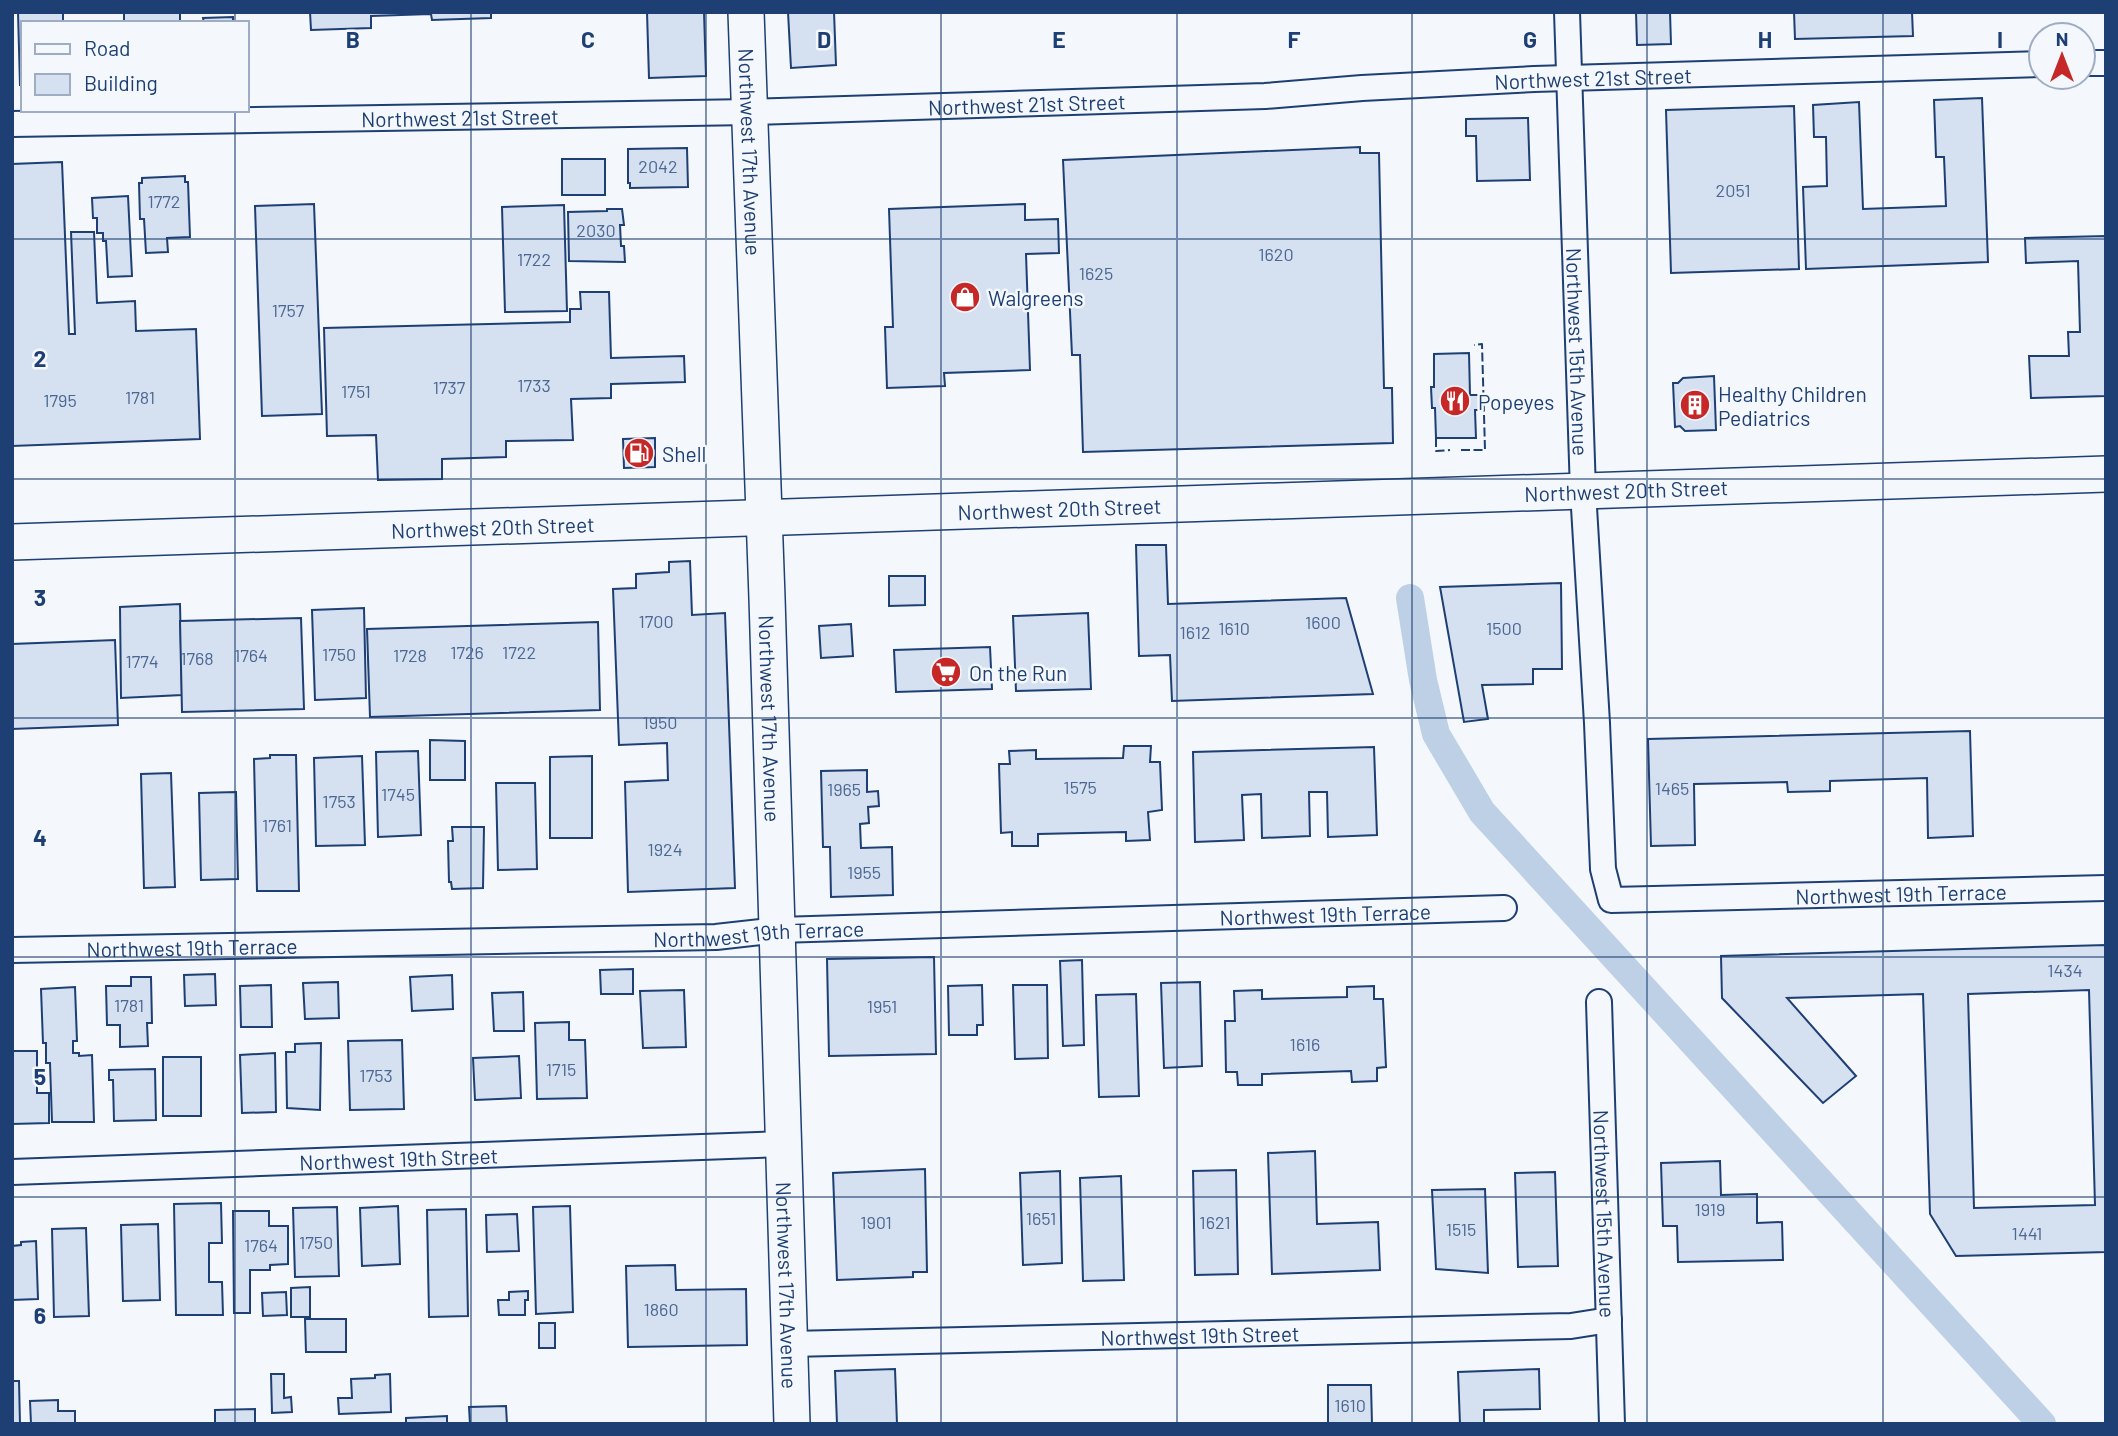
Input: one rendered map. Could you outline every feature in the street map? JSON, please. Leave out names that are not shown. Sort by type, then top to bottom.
[{"type":"main road","name":"Northwest 17th Avenue","points":[[746,12],[785,1144],[792,1424]]},
{"type":"main road","name":"Northwest 20th Street","points":[[12,542],[2106,474]]},
{"type":"street","name":"Northwest 15th Avenue","points":[[1567,12],[1583,491],[1603,869],[1611,900]]},
{"type":"street","name":"Northwest 21st Street","points":[[12,124],[750,112],[1265,96],[1362,88],[1570,78],[2027,64]]},
{"type":"street","name":"Northwest 19th Terrace","points":[[1611,900],[2106,888]]},
{"type":"street","name":"Northwest 19th Terrace","points":[[12,950],[716,937],[778,930],[1504,908]]},
{"type":"street","name":"Northwest 15th Avenue","points":[[1599,1002],[1612,1424]]},
{"type":"street","name":"Northwest 19th Street","points":[[12,1172],[785,1144]]},
{"type":"street","name":"Northwest 19th Street","points":[[790,1345],[1571,1326],[1609,1320]]},
{"type":"building","points":[[18,12],[63,12],[63,21],[21,21],[20,85]]},
{"type":"building","points":[[124,12],[180,12],[180,21],[124,21]]},
{"type":"building","points":[[310,12],[491,12],[491,18],[432,20],[431,14],[371,16],[371,28],[311,30]]},
{"type":"building","points":[[647,12],[704,12],[706,76],[649,78]]},
{"type":"building","points":[[788,12],[834,12],[836,65],[791,68]]},
{"type":"building","points":[[1636,12],[1670,12],[1671,44],[1637,45]]},
{"type":"building","points":[[1794,12],[1912,12],[1913,36],[1795,39]]},
{"type":"building","points":[[233,17],[233,21],[204,21],[203,18]]},
{"type":"building","points":[[1982,98],[1988,262],[1806,269],[1803,187],[1827,186],[1826,137],[1814,137],[1813,105],[1859,102],[1863,209],[1946,206],[1944,157],[1936,157],[1934,100]]},
{"type":"building","points":[[1794,106],[1799,269],[1671,273],[1666,110]]},
{"type":"building","points":[[1528,118],[1530,180],[1477,181],[1476,136],[1466,136],[1466,119]]},
{"type":"building","points":[[1360,147],[1360,153],[1379,153],[1384,388],[1392,388],[1393,443],[1083,452],[1080,355],[1072,355],[1063,160]]},
{"type":"building","points":[[687,148],[688,187],[630,188],[628,149]]},
{"type":"building","points":[[562,159],[605,159],[605,195],[562,195]]},
{"type":"building","points":[[62,162],[69,334],[75,334],[71,232],[94,232],[97,303],[135,301],[136,331],[196,329],[200,439],[12,446],[12,164]]},
{"type":"building","points":[[185,176],[185,182],[188,182],[190,237],[167,238],[168,252],[146,253],[144,219],[140,219],[139,183],[142,183],[142,178]]},
{"type":"building","points":[[128,196],[132,276],[108,277],[106,241],[103,241],[103,233],[97,233],[97,218],[93,218],[92,198]]},
{"type":"building","points":[[314,204],[322,414],[262,416],[255,206]]},
{"type":"building","points":[[1025,204],[1025,220],[1058,219],[1059,253],[1026,254],[1030,370],[944,373],[945,386],[887,388],[885,327],[893,327],[889,209]]},
{"type":"building","points":[[564,205],[567,311],[505,312],[502,207]]},
{"type":"building","points":[[622,209],[624,225],[620,225],[621,246],[624,246],[625,262],[569,261],[568,212]]},
{"type":"building","points":[[2106,236],[2106,396],[2031,398],[2029,356],[2069,356],[2068,332],[2080,332],[2078,261],[2026,263],[2025,238]]},
{"type":"building","points":[[580,292],[609,292],[611,358],[684,356],[685,382],[611,384],[611,398],[571,399],[573,440],[506,441],[506,457],[442,459],[442,479],[378,480],[376,435],[327,436],[324,328],[570,322],[570,309],[581,309]]},
{"type":"building","name":"Popeyes","points":[[1469,353],[1470,395],[1479,395],[1479,410],[1475,410],[1476,438],[1436,438],[1431,387],[1434,387],[1434,354]]},
{"type":"building","name":"Healthy Children Pediatrics","points":[[1714,376],[1716,430],[1685,431],[1680,426],[1675,427],[1673,383],[1678,383],[1683,378]]},
{"type":"building","name":"Shell","points":[[655,438],[655,467],[624,468],[623,439]]},
{"type":"building","points":[[1136,545],[1166,545],[1168,604],[1346,598],[1373,694],[1172,701],[1170,655],[1139,656]]},
{"type":"building","points":[[690,561],[692,615],[725,613],[735,888],[628,892],[625,782],[668,780],[667,743],[619,745],[613,589],[636,588],[636,574],[669,572],[669,562]]},
{"type":"building","points":[[889,576],[925,576],[925,605],[889,606]]},
{"type":"building","points":[[1561,583],[1562,669],[1533,669],[1533,684],[1482,685],[1488,719],[1464,722],[1440,587]]},
{"type":"building","points":[[180,604],[182,695],[121,698],[120,607]]},
{"type":"building","points":[[364,608],[366,698],[315,700],[312,610]]},
{"type":"building","points":[[1088,613],[1091,689],[1016,691],[1013,616]]},
{"type":"building","points":[[301,618],[304,709],[182,712],[180,621]]},
{"type":"building","points":[[598,622],[600,710],[370,717],[367,629]]},
{"type":"building","points":[[851,624],[853,656],[821,658],[819,626]]},
{"type":"building","points":[[115,640],[118,725],[12,729],[12,644]]},
{"type":"building","points":[[990,647],[992,689],[896,692],[894,650]]},
{"type":"building","points":[[1970,731],[1973,836],[1928,838],[1927,778],[1830,781],[1830,791],[1788,792],[1787,782],[1694,784],[1695,845],[1651,846],[1648,739]]},
{"type":"building","points":[[430,740],[465,741],[465,780],[430,780]]},
{"type":"building","points":[[1124,746],[1151,746],[1150,762],[1160,762],[1162,810],[1148,812],[1150,840],[1126,841],[1126,832],[1038,834],[1038,846],[1012,846],[1012,832],[1001,833],[999,764],[1010,764],[1009,751],[1036,750],[1036,759],[1123,758]]},
{"type":"building","points":[[1374,747],[1377,835],[1328,837],[1327,792],[1309,792],[1310,836],[1262,838],[1261,794],[1242,795],[1244,840],[1195,842],[1193,752]]},
{"type":"building","points":[[418,751],[421,835],[378,837],[376,752]]},
{"type":"building","points":[[270,755],[296,755],[299,891],[257,891],[254,759],[270,758]]},
{"type":"building","points":[[362,756],[365,845],[316,846],[314,758]]},
{"type":"building","points":[[592,756],[592,838],[550,838],[550,757]]},
{"type":"building","points":[[867,770],[867,792],[878,791],[879,806],[868,807],[869,823],[860,824],[861,848],[892,847],[893,895],[831,897],[830,847],[823,847],[821,771]]},
{"type":"building","points":[[171,773],[175,887],[144,888],[141,774]]},
{"type":"building","points":[[496,783],[535,783],[537,869],[498,870]]},
{"type":"building","points":[[236,792],[238,879],[201,880],[199,793]]},
{"type":"building","points":[[452,827],[484,827],[483,888],[452,889],[449,882],[448,841],[453,841]]},
{"type":"building","points":[[2106,945],[2106,1252],[1956,1256],[1930,1214],[1923,994],[1787,998],[1856,1076],[1823,1103],[1722,998],[1721,956]],"holes":[[[2089,990],[2095,1205],[1974,1208],[1968,994]]]},
{"type":"building","points":[[934,957],[936,1054],[829,1056],[827,959]]},
{"type":"building","points":[[1082,960],[1084,1045],[1063,1046],[1060,961]]},
{"type":"building","points":[[633,969],[633,994],[601,994],[600,970]]},
{"type":"building","points":[[215,974],[216,1005],[185,1006],[184,975]]},
{"type":"building","points":[[452,975],[453,1009],[412,1011],[410,977]]},
{"type":"building","points":[[131,977],[151,977],[152,1023],[147,1023],[148,1046],[120,1047],[120,1025],[107,1025],[106,986],[131,986]]},
{"type":"building","points":[[338,982],[339,1018],[305,1019],[303,983]]},
{"type":"building","points":[[1200,982],[1202,1066],[1164,1068],[1161,983]]},
{"type":"building","points":[[271,985],[272,1027],[241,1027],[240,986]]},
{"type":"building","points":[[982,985],[983,1025],[977,1025],[977,1035],[949,1035],[948,986]]},
{"type":"building","points":[[1013,985],[1047,985],[1048,1058],[1015,1059]]},
{"type":"building","points":[[1374,986],[1374,999],[1383,999],[1386,1067],[1377,1068],[1377,1081],[1352,1082],[1351,1071],[1262,1074],[1262,1085],[1238,1085],[1237,1072],[1226,1072],[1225,1021],[1235,1021],[1234,991],[1262,990],[1262,999],[1347,997],[1347,987]]},
{"type":"building","points":[[75,987],[77,1041],[73,1041],[73,1053],[79,1053],[79,1056],[92,1055],[94,1122],[52,1122],[50,1063],[46,1063],[46,1043],[43,1043],[41,989]]},
{"type":"building","points":[[684,990],[686,1047],[643,1048],[640,991]]},
{"type":"building","points":[[523,992],[524,1031],[494,1031],[492,993]]},
{"type":"building","points":[[1136,994],[1139,1096],[1099,1097],[1096,995]]},
{"type":"building","points":[[569,1022],[569,1040],[585,1040],[587,1098],[537,1099],[535,1023]]},
{"type":"building","points":[[402,1040],[404,1109],[350,1110],[348,1041]]},
{"type":"building","points":[[321,1043],[320,1110],[287,1108],[286,1052],[295,1052],[295,1044]]},
{"type":"building","points":[[12,1051],[37,1051],[37,1093],[49,1093],[49,1123],[12,1124]]},
{"type":"building","points":[[275,1053],[276,1112],[242,1113],[240,1055]]},
{"type":"building","points":[[519,1056],[521,1098],[475,1100],[473,1058]]},
{"type":"building","points":[[163,1057],[201,1057],[201,1116],[163,1116]]},
{"type":"building","points":[[155,1069],[156,1120],[114,1121],[113,1080],[109,1080],[109,1070]]},
{"type":"building","points":[[1315,1151],[1317,1224],[1378,1222],[1380,1270],[1272,1274],[1268,1153]]},
{"type":"building","points":[[1720,1161],[1721,1195],[1757,1194],[1757,1223],[1782,1222],[1783,1260],[1678,1262],[1677,1226],[1663,1226],[1661,1163]]},
{"type":"building","points":[[925,1169],[927,1272],[913,1272],[913,1277],[837,1280],[833,1173]]},
{"type":"building","points":[[1236,1170],[1238,1274],[1195,1275],[1193,1171]]},
{"type":"building","points":[[1060,1171],[1062,1263],[1023,1265],[1020,1173]]},
{"type":"building","points":[[1555,1172],[1558,1266],[1518,1267],[1515,1173]]},
{"type":"building","points":[[1121,1176],[1124,1280],[1083,1281],[1080,1178]]},
{"type":"building","points":[[1485,1189],[1488,1273],[1436,1269],[1432,1190]]},
{"type":"building","points":[[221,1203],[222,1243],[209,1243],[209,1282],[222,1282],[223,1315],[176,1315],[174,1204]]},
{"type":"building","points":[[398,1206],[400,1264],[362,1266],[360,1208]]},
{"type":"building","points":[[570,1206],[573,1312],[536,1314],[533,1207]]},
{"type":"building","points":[[337,1207],[339,1276],[295,1277],[293,1208]]},
{"type":"building","points":[[466,1209],[468,1316],[429,1317],[427,1210]]},
{"type":"building","points":[[233,1211],[269,1211],[269,1226],[288,1226],[288,1264],[270,1265],[270,1270],[250,1270],[250,1313],[234,1313]]},
{"type":"building","points":[[517,1214],[519,1251],[487,1252],[486,1215]]},
{"type":"building","points":[[158,1224],[160,1300],[123,1301],[121,1225]]},
{"type":"building","points":[[86,1228],[89,1316],[54,1317],[52,1229]]},
{"type":"building","points":[[36,1241],[38,1299],[12,1300],[12,1246]]},
{"type":"building","points":[[675,1265],[676,1290],[746,1289],[747,1345],[628,1347],[626,1266]]},
{"type":"building","points":[[310,1287],[310,1317],[291,1317],[291,1288]]},
{"type":"building","points":[[528,1291],[525,1315],[499,1315],[498,1300],[509,1300],[509,1292]]},
{"type":"building","points":[[286,1292],[287,1315],[263,1316],[262,1293]]},
{"type":"building","points":[[305,1319],[346,1319],[346,1352],[306,1352]]},
{"type":"building","points":[[539,1323],[555,1323],[555,1348],[539,1348]]},
{"type":"building","points":[[895,1369],[897,1424],[837,1424],[835,1371]]},
{"type":"building","points":[[1539,1369],[1540,1409],[1484,1410],[1484,1424],[1460,1424],[1458,1372]]},
{"type":"building","points":[[271,1374],[284,1374],[284,1398],[291,1397],[292,1412],[272,1413]]},
{"type":"building","points":[[390,1374],[391,1412],[339,1414],[338,1398],[352,1398],[351,1379]]},
{"type":"building","points":[[12,1381],[19,1381],[20,1424],[12,1424]]},
{"type":"building","points":[[1328,1385],[1371,1385],[1372,1424],[1328,1424]]},
{"type":"building","points":[[58,1400],[58,1411],[75,1411],[75,1424],[31,1424],[30,1401]]},
{"type":"building","points":[[506,1406],[507,1424],[470,1424],[469,1407]]},
{"type":"building","points":[[255,1409],[255,1424],[215,1424],[215,1410]]},
{"type":"building","points":[[447,1416],[447,1424],[406,1424],[406,1418]]},
{"type":"waterway","points":[[1410,598],[1423,680],[1436,734],[1482,812],[2042,1424]]},
{"type":"fence","points":[[1461,450],[1485,450],[1482,344],[1474,345]]},
{"type":"fence","points":[[1436,438],[1436,451],[1450,450]]},
{"type":"place","name":"Walgreens","points":[[965,297]]},
{"type":"place","name":"Popeyes","points":[[1455,401]]},
{"type":"place","name":"Healthy Children Pediatrics","points":[[1695,405]]},
{"type":"place","name":"Shell","points":[[639,453]]},
{"type":"place","name":"On the Run","points":[[946,672]]}]
